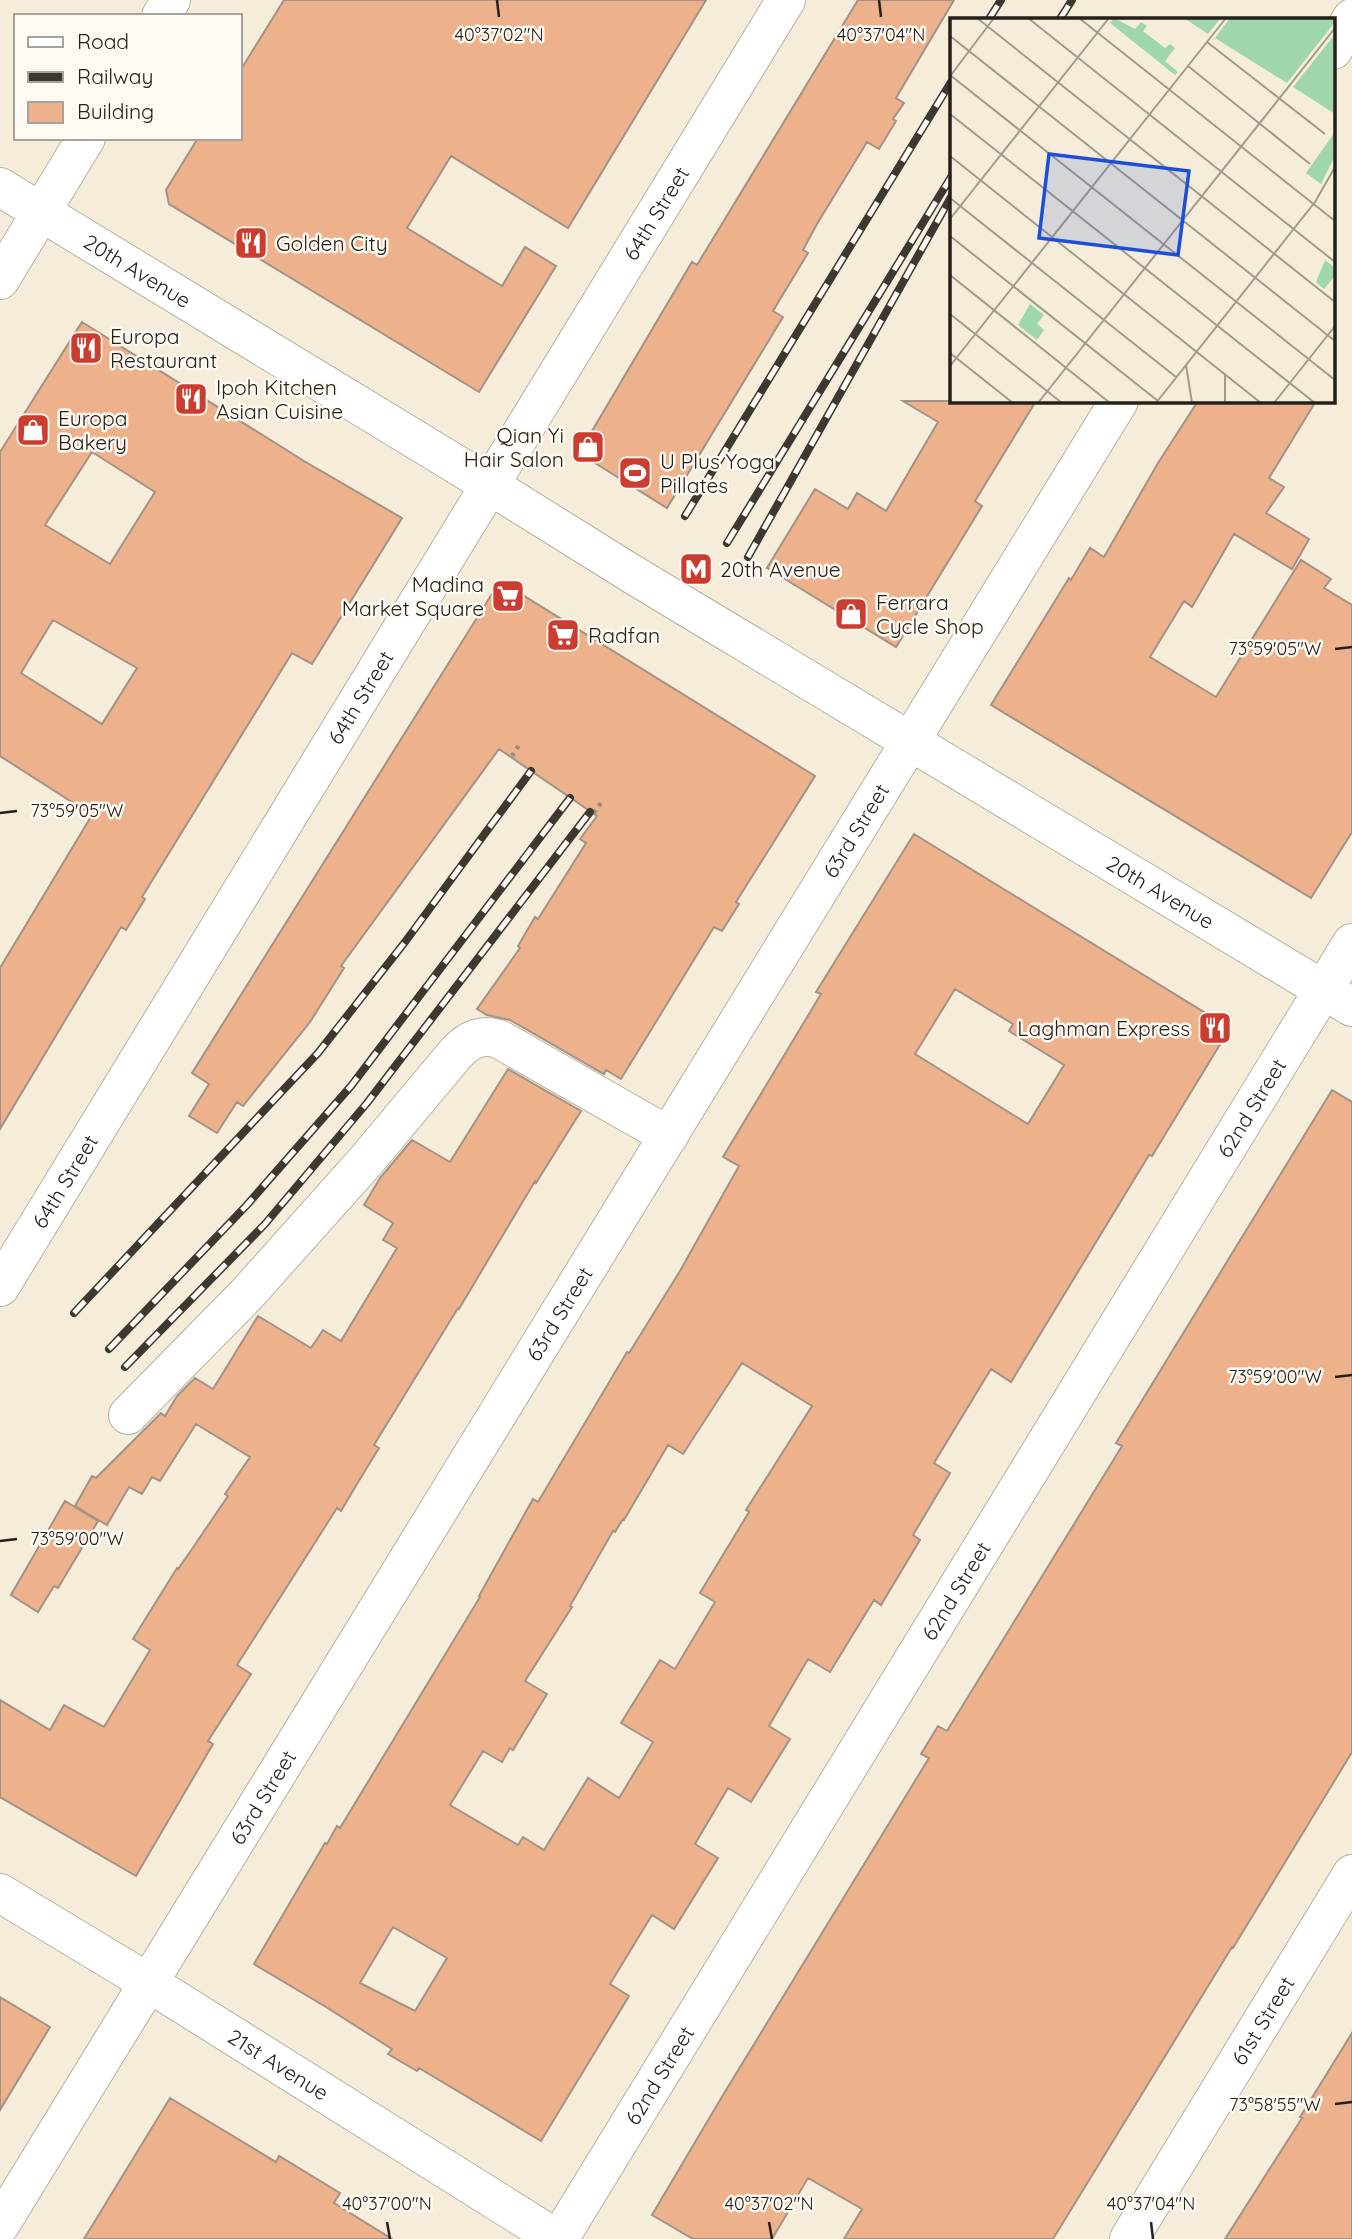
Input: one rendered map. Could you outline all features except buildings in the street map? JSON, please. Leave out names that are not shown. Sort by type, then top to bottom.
[{"type":"street","name":"64th Street","points":[[0,1287],[786,0]]},
{"type":"street","points":[[1334,48],[1352,18]]},
{"type":"street","points":[[0,280],[85,140]]},
{"type":"street","name":"20th Avenue","points":[[0,187],[632,574],[1338,999]]},
{"type":"street","name":"63rd Street","points":[[0,2225],[1118,402]]},
{"type":"street","name":"62nd Street","points":[[558,2239],[1338,999],[1352,943]]},
{"type":"street","points":[[128,1415],[247,1294],[365,1162],[466,1042],[490,1036],[499,1038],[669,1136]]},
{"type":"street","name":"61st Street","points":[[1129,2239],[1352,1874]]},
{"type":"street","name":"21st Avenue","points":[[0,1893],[558,2239]]},
{"type":"path","points":[[512,755],[521,742]]},
{"type":"path","points":[[594,813],[603,800]]},
{"type":"railway","points":[[990,18],[1001,0]]},
{"type":"railway","points":[[1061,18],[1072,0]]},
{"type":"railway","points":[[685,516],[950,84]]},
{"type":"railway","points":[[727,543],[950,179]]},
{"type":"railway","points":[[748,557],[950,199]]},
{"type":"railway","points":[[74,1313],[318,1053],[405,942],[531,771]]},
{"type":"railway","points":[[109,1349],[246,1206],[351,1086],[570,798]]},
{"type":"railway","points":[[125,1367],[265,1224],[367,1103],[590,812]]},
{"type":"place","name":"Golden City","points":[[251,243]]},
{"type":"place","name":"Europa Restaurant","points":[[86,348]]},
{"type":"place","name":"Ipoh Kitchen Asian Cuisine","points":[[191,399]]},
{"type":"place","name":"Europa Bakery","points":[[33,430]]},
{"type":"place","name":"Qian Yi Hair Salon","points":[[588,447]]},
{"type":"place","name":"U Plus Yoga Pillates","points":[[635,473]]},
{"type":"place","name":"20th Avenue","points":[[696,569]]},
{"type":"place","name":"Madina Market Square","points":[[508,596]]},
{"type":"place","name":"Ferrara Cycle Shop","points":[[851,614]]},
{"type":"place","name":"Radfan","points":[[563,635]]},
{"type":"place","name":"Laghman Express","points":[[1215,1028]]}]
